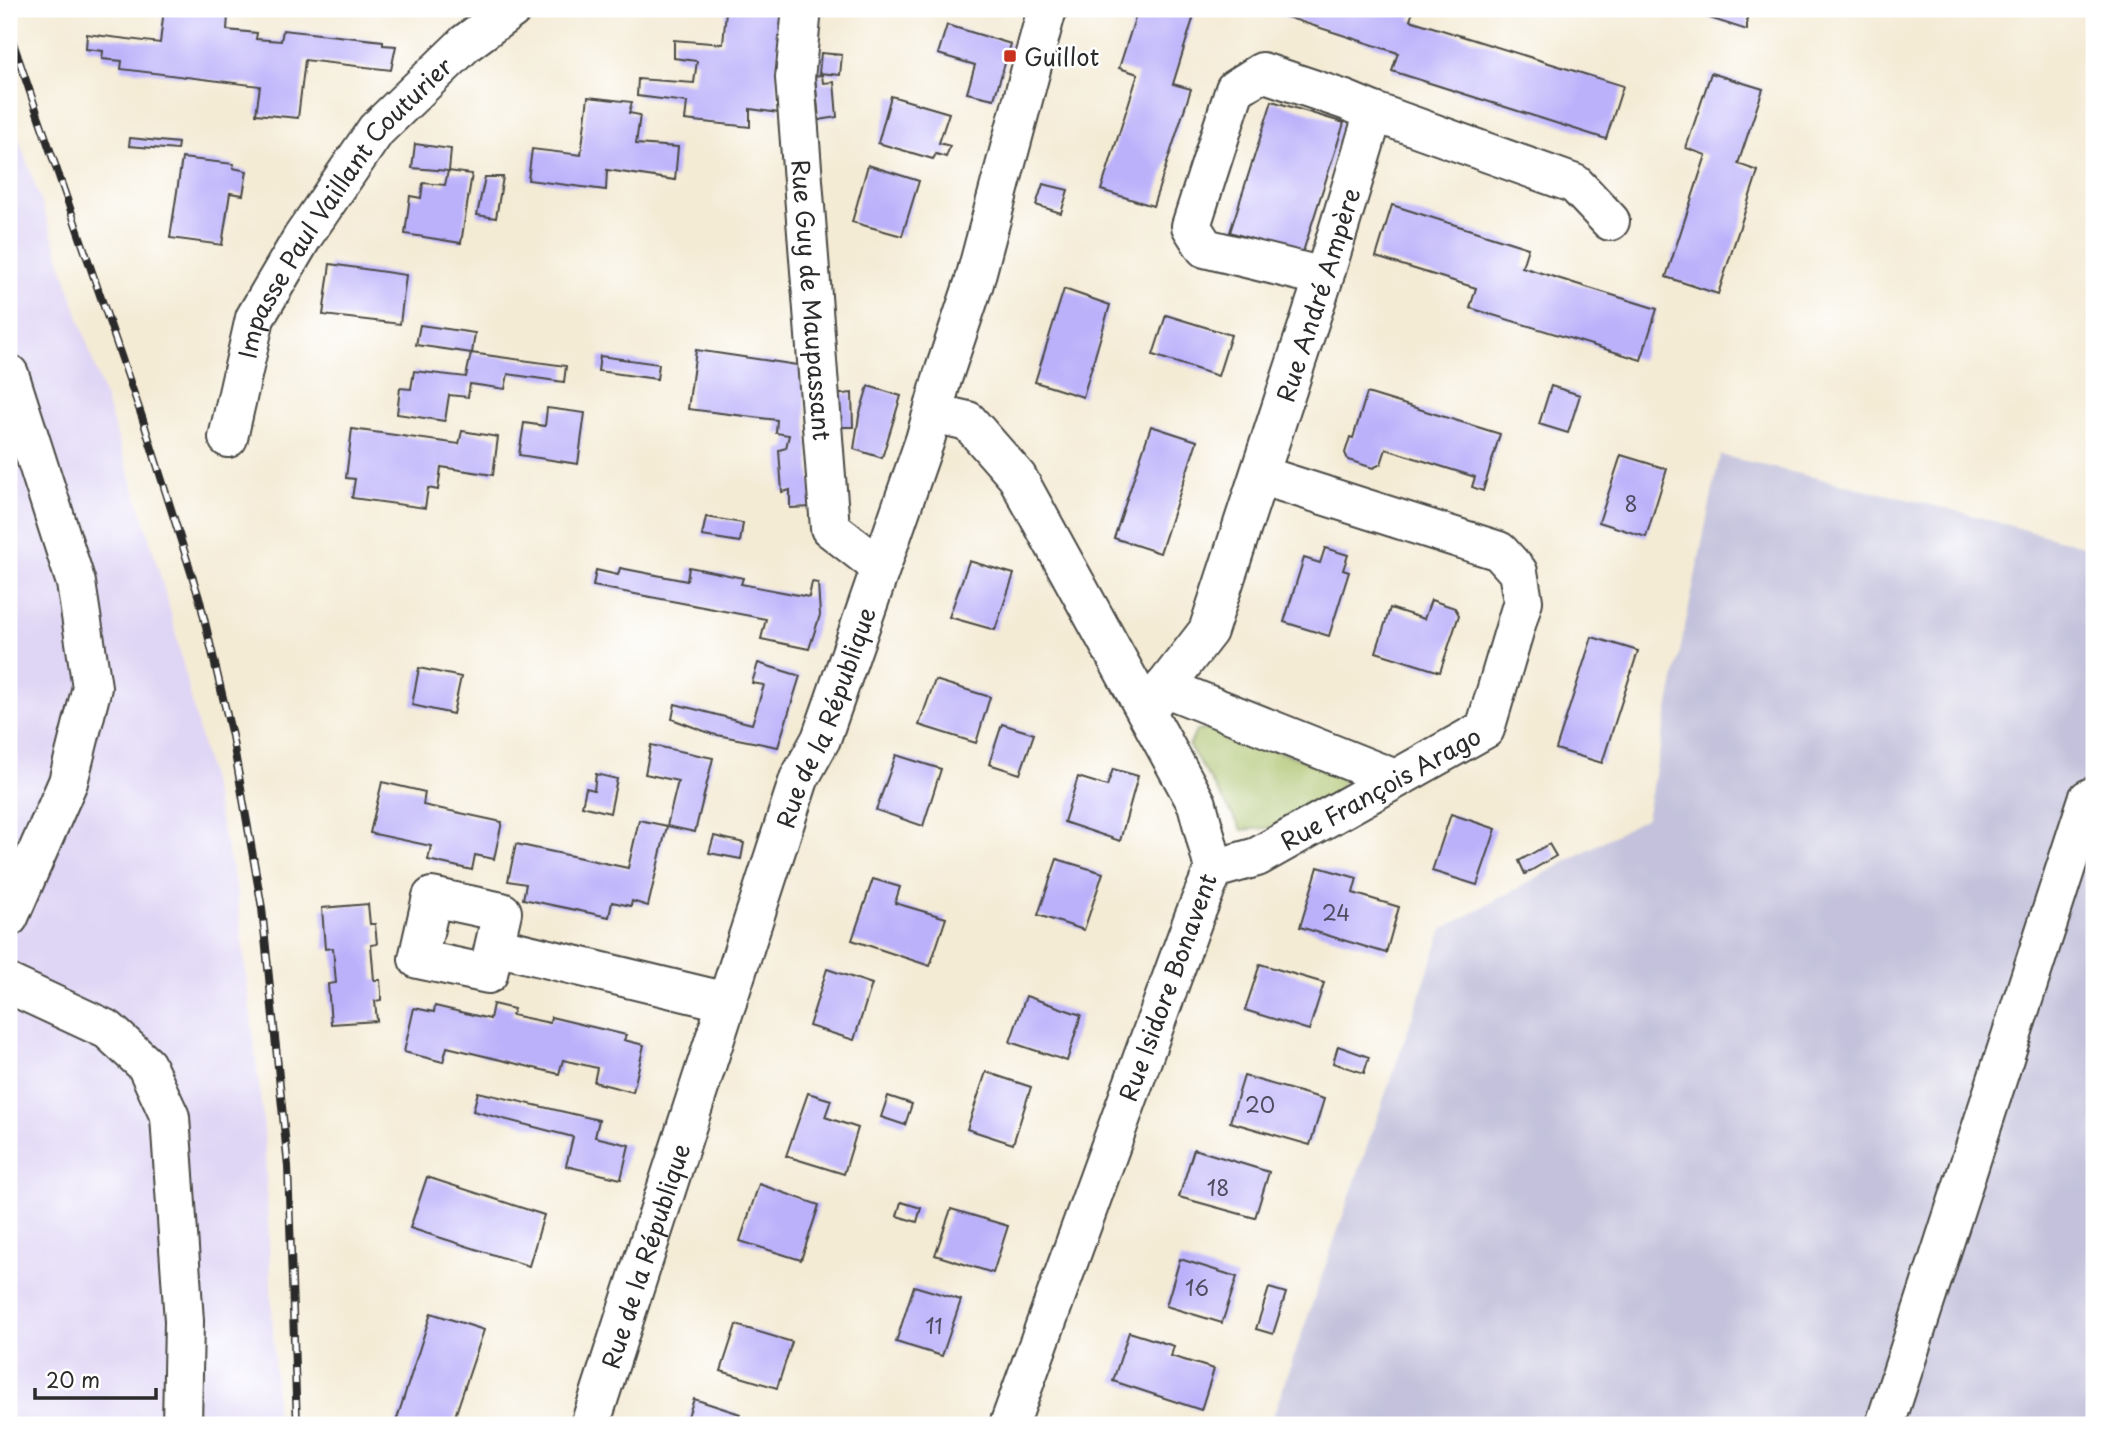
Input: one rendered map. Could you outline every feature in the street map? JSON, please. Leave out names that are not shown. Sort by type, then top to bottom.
[{"type":"street","name":"Impasse Paul Vaillant Couturier","points":[[229,438],[256,318],[302,238],[376,130],[467,43],[512,9]]},
{"type":"street","name":"Rue Guy de Maupassant","points":[[802,9],[795,78],[830,528],[880,567]]},
{"type":"street","name":"Rue de la République","points":[[590,1425],[799,779],[821,739],[933,412],[974,283],[1047,9]]},
{"type":"street","points":[[1324,277],[1205,248],[1191,226],[1235,89],[1262,72],[1575,184],[1610,221]]},
{"type":"street","name":"Rue André Ampère","points":[[1155,699],[1208,631],[1324,277],[1374,112]]},
{"type":"street","points":[[9,374],[76,583],[93,687],[68,782],[9,917]]},
{"type":"street","name":"Rue Isidore Bonavent","points":[[933,412],[968,421],[1017,477],[1155,699],[1197,804],[1214,869],[1194,917],[1009,1425]]},
{"type":"street","name":"Rue François Arago","points":[[1214,869],[1257,857],[1485,729],[1523,601],[1518,572],[1499,551],[1260,475]]},
{"type":"street","points":[[1155,699],[1395,779]]},
{"type":"street","points":[[1885,1425],[2088,799],[2094,796]]},
{"type":"street","points":[[495,946],[727,1002]]},
{"type":"street","points":[[9,984],[108,1031],[146,1065],[170,1118],[184,1321],[182,1425]]},
{"type":"shaded area","points":[[9,110],[143,516],[169,606],[236,886],[264,1128],[275,1425],[9,1425]]},
{"type":"shaded area","points":[[1720,455],[1961,512],[2094,549],[2094,1425],[1270,1425],[1443,929],[1646,818]]},
{"type":"green space","points":[[1211,729],[1330,769],[1343,780],[1339,790],[1277,827],[1242,830],[1189,746],[1196,731]]},
{"type":"building","points":[[164,9],[228,15],[227,30],[257,33],[256,39],[281,41],[283,30],[383,41],[383,45],[396,46],[391,70],[305,60],[298,118],[256,114],[260,86],[121,69],[122,61],[102,59],[103,51],[86,49],[87,34],[160,43]]},
{"type":"building","points":[[724,9],[782,9],[777,70],[779,113],[750,109],[750,127],[685,120],[687,102],[637,96],[638,79],[694,83],[697,61],[674,58],[674,40],[723,44]]},
{"type":"building","points":[[1138,9],[1196,9],[1173,84],[1191,89],[1153,206],[1101,190],[1138,74],[1119,68]]},
{"type":"building","points":[[1279,9],[1414,9],[1410,20],[1623,86],[1606,139],[1392,71],[1398,53],[1277,14]]},
{"type":"building","points":[[1681,9],[1747,9],[1747,30]]},
{"type":"building","points":[[947,25],[1011,44],[994,99],[967,93],[975,65],[938,54]]},
{"type":"building","points":[[821,53],[842,55],[840,75],[819,73]]},
{"type":"building","points":[[1711,73],[1763,89],[1738,164],[1758,171],[1718,294],[1666,277],[1706,155],[1686,148]]},
{"type":"building","points":[[822,75],[823,83],[834,82],[837,117],[819,120],[815,76]]},
{"type":"building","points":[[891,96],[949,113],[939,143],[950,146],[946,157],[936,154],[933,159],[878,143]]},
{"type":"building","points":[[588,97],[632,102],[629,113],[640,115],[636,144],[678,147],[675,180],[607,170],[606,190],[528,180],[532,149],[581,155]]},
{"type":"building","points":[[1272,101],[1344,123],[1302,255],[1230,232]]},
{"type":"building","points":[[130,138],[178,143],[177,150],[129,146]]},
{"type":"building","points":[[415,144],[451,149],[449,171],[412,168]]},
{"type":"building","points":[[182,158],[234,164],[233,168],[247,171],[243,195],[230,193],[222,245],[170,238]]},
{"type":"building","points":[[868,165],[919,181],[902,236],[852,222]]},
{"type":"building","points":[[448,171],[472,174],[461,243],[405,234],[410,196],[421,198],[423,183],[445,185]]},
{"type":"building","points":[[485,177],[503,177],[496,218],[477,215]]},
{"type":"building","points":[[1043,184],[1068,190],[1061,213],[1036,205]]},
{"type":"building","points":[[1392,205],[1528,248],[1522,267],[1657,309],[1641,360],[1470,308],[1476,288],[1376,257]]},
{"type":"building","points":[[330,264],[406,275],[400,324],[323,315]]},
{"type":"building","points":[[1064,289],[1110,305],[1083,397],[1035,382]]},
{"type":"building","points":[[1166,315],[1231,335],[1218,376],[1153,355]]},
{"type":"building","points":[[420,325],[475,333],[472,353],[416,345]]},
{"type":"building","points":[[696,350],[797,365],[802,369],[813,507],[790,508],[790,490],[782,492],[779,450],[786,448],[789,435],[776,433],[777,420],[688,409]]},
{"type":"building","points":[[471,353],[566,366],[564,382],[508,374],[505,389],[470,384],[468,397],[449,395],[445,421],[397,414],[400,388],[411,389],[414,371],[466,377]]},
{"type":"building","points":[[600,356],[659,364],[657,379],[598,371]]},
{"type":"building","points":[[868,386],[901,396],[882,458],[854,449],[859,416]]},
{"type":"building","points":[[1551,386],[1580,395],[1568,433],[1539,424]]},
{"type":"building","points":[[852,393],[853,427],[836,427],[833,395]]},
{"type":"building","points":[[1367,393],[1500,434],[1483,491],[1472,487],[1475,477],[1386,449],[1381,464],[1373,468],[1348,460],[1345,453],[1350,437],[1353,438]]},
{"type":"building","points":[[547,408],[585,413],[578,464],[519,455],[524,423],[545,426]]},
{"type":"building","points":[[1151,426],[1197,441],[1160,553],[1114,538]]},
{"type":"building","points":[[352,429],[459,444],[462,431],[498,437],[493,475],[441,467],[438,490],[428,488],[425,508],[352,498],[355,479],[346,478]]},
{"type":"building","points":[[1621,455],[1667,469],[1646,537],[1599,522]]},
{"type":"building","points":[[706,517],[743,523],[740,542],[702,536]]},
{"type":"building","points":[[1325,548],[1348,555],[1343,570],[1349,572],[1329,636],[1284,622],[1304,558],[1320,563]]},
{"type":"building","points":[[969,561],[1014,574],[995,630],[949,617]]},
{"type":"building","points":[[689,567],[743,578],[741,584],[809,597],[812,582],[818,583],[820,615],[809,649],[761,639],[766,619],[593,586],[596,570],[618,575],[620,568],[687,581]]},
{"type":"building","points":[[1431,600],[1455,608],[1459,615],[1440,672],[1376,652],[1390,608],[1424,619]]},
{"type":"building","points":[[1592,637],[1638,651],[1602,763],[1556,749]]},
{"type":"building","points":[[758,663],[800,676],[778,747],[712,734],[672,719],[675,704],[752,724],[764,685],[752,683]]},
{"type":"building","points":[[419,668],[461,677],[453,714],[412,705]]},
{"type":"building","points":[[935,680],[990,697],[976,743],[919,725]]},
{"type":"building","points":[[1002,724],[1034,734],[1020,774],[989,764]]},
{"type":"building","points":[[651,745],[713,758],[695,832],[667,826],[678,781],[645,774]]},
{"type":"building","points":[[896,755],[941,769],[923,826],[876,810]]},
{"type":"building","points":[[1113,769],[1138,776],[1120,841],[1064,822],[1078,777],[1107,786]]},
{"type":"building","points":[[596,774],[617,779],[610,813],[582,806],[586,788],[594,790]]},
{"type":"building","points":[[382,782],[425,792],[423,805],[502,822],[494,859],[475,855],[472,870],[428,860],[431,846],[370,833]]},
{"type":"building","points":[[1451,814],[1496,829],[1477,885],[1432,871]]},
{"type":"building","points":[[639,820],[667,826],[648,906],[632,901],[631,906],[612,902],[609,917],[523,899],[526,884],[508,881],[516,844],[628,868]]},
{"type":"building","points":[[714,836],[744,843],[741,859],[709,853]]},
{"type":"building","points":[[1549,844],[1556,856],[1525,874],[1519,861]]},
{"type":"building","points":[[1057,859],[1103,873],[1084,930],[1038,915]]},
{"type":"building","points":[[1318,867],[1357,878],[1353,893],[1399,907],[1386,953],[1300,927]]},
{"type":"building","points":[[873,879],[900,887],[895,903],[946,918],[930,966],[852,940]]},
{"type":"building","points":[[368,904],[370,924],[375,924],[377,944],[371,945],[374,980],[380,980],[381,992],[381,1000],[375,1001],[377,1021],[331,1024],[328,984],[336,983],[333,948],[325,949],[322,908]]},
{"type":"building","points":[[1260,964],[1324,983],[1309,1030],[1245,1010]]},
{"type":"building","points":[[827,969],[872,984],[854,1040],[809,1026]]},
{"type":"building","points":[[1026,996],[1081,1015],[1067,1061],[1010,1042]]},
{"type":"building","points":[[493,1004],[514,1009],[512,1015],[550,1023],[551,1017],[626,1035],[624,1040],[644,1045],[633,1092],[594,1082],[597,1068],[563,1060],[559,1074],[447,1047],[443,1062],[404,1052],[414,1008],[434,1012],[435,1006],[490,1019]]},
{"type":"building","points":[[1338,1046],[1369,1057],[1364,1073],[1333,1063]]},
{"type":"building","points":[[986,1072],[1031,1087],[1013,1144],[967,1129]]},
{"type":"building","points":[[1244,1076],[1324,1099],[1310,1145],[1230,1122]]},
{"type":"building","points":[[478,1092],[599,1120],[595,1137],[629,1145],[621,1179],[566,1166],[573,1137],[473,1111]]},
{"type":"building","points":[[808,1093],[831,1100],[825,1117],[858,1128],[844,1174],[786,1156]]},
{"type":"building","points":[[888,1096],[912,1104],[905,1125],[881,1117]]},
{"type":"building","points":[[1194,1149],[1269,1172],[1255,1218],[1179,1197]]},
{"type":"building","points":[[427,1177],[544,1215],[529,1266],[410,1228]]},
{"type":"building","points":[[759,1184],[819,1205],[801,1260],[740,1241]]},
{"type":"building","points":[[901,1202],[921,1208],[917,1222],[897,1216]]},
{"type":"building","points":[[951,1209],[1008,1226],[993,1273],[935,1255]]},
{"type":"building","points":[[1180,1259],[1237,1277],[1222,1323],[1166,1306]]},
{"type":"building","points":[[914,1286],[961,1300],[942,1356],[896,1342]]},
{"type":"building","points":[[1269,1288],[1286,1293],[1273,1334],[1256,1329]]},
{"type":"building","points":[[431,1313],[484,1330],[452,1425],[395,1425]]},
{"type":"building","points":[[736,1325],[792,1342],[777,1388],[721,1371]]},
{"type":"building","points":[[1129,1332],[1174,1346],[1171,1356],[1214,1369],[1201,1410],[1113,1381]]},
{"type":"building","points":[[694,1399],[740,1414],[736,1425],[685,1425]]},
{"type":"railway","points":[[9,31],[142,417],[200,601],[232,736],[262,908],[288,1166],[297,1425]]},
{"type":"place","name":"Guillot","points":[[1010,56]]}]
